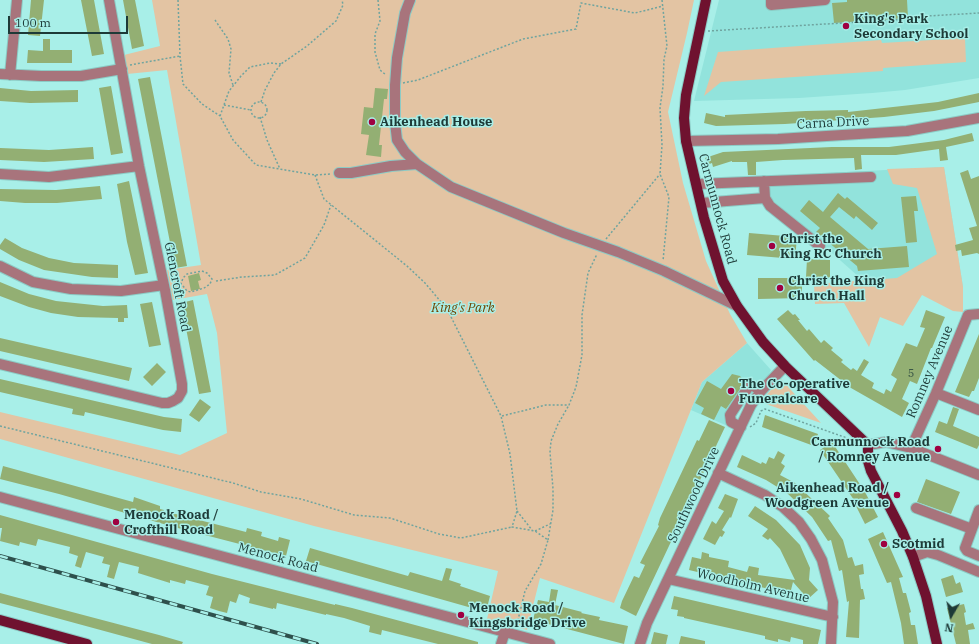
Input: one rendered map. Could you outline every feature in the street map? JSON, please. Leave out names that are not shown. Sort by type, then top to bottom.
[{"type":"main road","name":"Carmunnock Road","points":[[706,0],[686,95],[684,118],[686,141],[704,218],[723,281],[737,306],[763,342],[785,366],[868,445]]},
{"type":"main road","points":[[868,445],[868,461],[871,471],[902,531],[913,557],[926,596],[937,644]]},
{"type":"main road","points":[[0,620],[87,644]]},
{"type":"street","points":[[17,0],[5,74],[81,76],[122,68]]},
{"type":"street","name":"Glencroft Road","points":[[0,364],[162,403],[173,402],[178,398],[182,391],[164,285],[139,166],[122,68],[108,0]]},
{"type":"street","points":[[410,0],[404,20],[397,58],[395,122],[397,140],[405,152],[417,164],[451,187],[564,233],[662,270],[737,306]]},
{"type":"street","points":[[771,0],[771,5],[825,0]]},
{"type":"street","name":"Carna Drive","points":[[686,141],[778,139],[908,131],[979,118]]},
{"type":"street","points":[[339,173],[351,173],[391,166],[417,164]]},
{"type":"street","points":[[0,174],[49,177],[139,166]]},
{"type":"street","points":[[697,184],[871,177]]},
{"type":"street","points":[[764,181],[765,198],[770,206],[820,246]]},
{"type":"street","points":[[701,203],[765,198]]},
{"type":"street","points":[[0,266],[33,282],[71,289],[121,291],[164,285]]},
{"type":"street","name":"Romney Avenue","points":[[911,448],[936,393],[968,315],[979,314]]},
{"type":"street","name":"Southwood Drive","points":[[640,644],[647,623],[751,405],[761,391],[785,366]]},
{"type":"street","points":[[738,432],[730,415],[749,386],[752,385],[761,391]]},
{"type":"street","points":[[936,393],[979,410]]},
{"type":"street","points":[[868,445],[886,442],[911,448],[979,475]]},
{"type":"street","points":[[718,473],[766,495],[783,507],[799,522],[811,539],[822,560],[833,602],[831,644]]},
{"type":"street","name":"Menock Road","points":[[0,497],[550,644]]},
{"type":"street","points":[[916,508],[972,529]]},
{"type":"street","points":[[979,510],[965,548],[967,551],[979,556]]},
{"type":"street","points":[[913,557],[927,552],[979,572]]},
{"type":"street","name":"Woodholm Avenue","points":[[668,579],[833,617]]},
{"type":"street","points":[[502,644],[505,632]]},
{"type":"path","points":[[178,0],[180,56],[183,84],[202,104],[220,116],[233,140],[256,165],[315,175],[339,173]]},
{"type":"path","points":[[261,102],[265,90],[274,73],[281,64],[312,42],[336,21],[343,5],[342,0]]},
{"type":"path","points":[[378,0],[380,21],[375,34],[375,52],[380,70],[395,85],[418,80],[524,39],[576,29],[581,3],[635,13],[663,6]]},
{"type":"path","points":[[662,0],[667,46],[664,59],[663,86],[660,108],[662,145],[660,174],[669,197],[662,270]]},
{"type":"path","points":[[700,31],[902,20],[910,18],[979,13]]},
{"type":"path","points":[[215,20],[228,39],[231,49],[229,73],[233,85]]},
{"type":"path","points":[[122,68],[180,56]]},
{"type":"path","points":[[220,116],[223,105],[233,85],[250,67],[270,63],[281,64]]},
{"type":"path","points":[[251,110],[254,104],[261,102]]},
{"type":"path","points":[[223,105],[251,110],[255,116],[260,117],[264,116],[267,109],[261,102]]},
{"type":"path","points":[[260,117],[267,140],[280,169]]},
{"type":"path","points":[[505,632],[517,624],[525,592],[541,564],[548,540],[553,510],[553,489],[550,469],[551,442],[576,387],[582,355],[582,315],[588,274],[601,246],[660,174]]},
{"type":"path","points":[[315,175],[324,199],[407,266],[425,283],[447,309],[501,416],[510,454],[517,511],[512,527]]},
{"type":"path","points":[[216,281],[242,277],[275,275],[305,258],[324,225],[331,205]]},
{"type":"path","points":[[202,271],[207,273],[212,279],[210,284],[197,291],[187,291],[181,284],[183,278],[187,274],[193,272],[202,271]]},
{"type":"path","points":[[501,416],[546,405],[569,405]]},
{"type":"path","points":[[738,432],[753,426],[756,423],[761,411],[765,408],[853,440]]},
{"type":"path","points":[[0,426],[233,483],[261,492],[301,499],[354,515],[390,518],[439,534],[461,538],[512,527],[535,530],[550,524]]},
{"type":"path","points":[[517,511],[532,530]]},
{"type":"path","points":[[535,530],[548,540]]},
{"type":"shaded area","name":"King's Park Secondary School","points":[[719,0],[979,0],[979,78],[905,90],[872,93],[799,98],[694,101]]},
{"type":"shaded area","points":[[944,167],[963,287],[886,301],[769,197],[768,176]]},
{"type":"shaded area","points":[[747,343],[771,370],[768,376],[745,401],[730,427],[691,410],[702,382]]},
{"type":"green space","name":"King's Park","points":[[152,0],[694,0],[668,112],[683,183],[706,261],[730,314],[747,343],[702,382],[614,603],[540,578],[527,630],[487,619],[498,571],[314,526],[0,439],[0,412],[180,455],[227,433],[217,333],[207,294],[173,300],[167,270],[201,265],[167,70],[127,74],[124,55],[160,46]]},
{"type":"green space","points":[[965,38],[966,62],[883,68],[883,71],[721,82],[704,96],[718,52],[881,40],[882,43]]},
{"type":"green space","points":[[944,167],[963,287],[963,312],[953,311],[922,295],[903,326],[880,317],[869,347],[844,303],[815,304],[814,284],[897,278],[937,254],[917,188],[893,184],[887,169]]},
{"type":"green space","points":[[781,379],[821,423],[760,402]]},
{"type":"building","points":[[31,0],[44,0],[40,36],[28,35]]},
{"type":"building","points":[[81,0],[94,0],[104,54],[92,56]]},
{"type":"building","points":[[123,0],[135,0],[144,46],[132,49]]},
{"type":"building","points":[[847,0],[907,0],[908,18],[834,23],[832,3],[847,2]]},
{"type":"building","points":[[43,39],[50,39],[50,50],[72,50],[72,63],[27,63],[28,50],[43,51]]},
{"type":"building","points":[[150,77],[187,266],[175,268],[138,79]]},
{"type":"building","points":[[111,86],[123,153],[111,155],[99,88]]},
{"type":"building","points":[[0,88],[31,91],[78,90],[78,102],[30,103],[0,101]]},
{"type":"building","name":"Aikenhead House","points":[[375,88],[388,89],[387,99],[384,99],[379,145],[382,145],[381,157],[366,155],[369,135],[361,134],[364,107],[373,108]]},
{"type":"building","points":[[979,93],[979,102],[934,111],[884,117],[785,124],[716,126],[704,123],[706,113],[725,117],[725,115],[806,111],[848,110],[848,112],[938,102]]},
{"type":"building","points":[[972,133],[974,141],[946,147],[948,160],[940,161],[939,149],[896,155],[861,155],[862,169],[855,170],[854,158],[783,160],[756,162],[756,175],[748,175],[747,162],[732,161],[713,167],[712,163],[707,165],[705,158],[723,152],[832,147],[889,147],[944,140]]},
{"type":"building","points":[[93,147],[94,159],[44,162],[0,160],[0,148],[49,150]]},
{"type":"building","points":[[968,170],[971,179],[979,176],[979,254],[977,253],[962,256],[961,250],[956,251],[955,245],[973,240],[969,228],[977,226],[960,173]]},
{"type":"building","points":[[129,181],[148,273],[135,275],[127,242],[117,184]]},
{"type":"building","points":[[100,186],[102,199],[57,203],[0,201],[0,189],[56,190]]},
{"type":"building","points":[[838,193],[845,199],[847,197],[878,223],[872,230],[856,216],[854,219],[839,207],[830,217],[868,249],[907,246],[909,267],[858,271],[857,266],[816,232],[820,228],[800,211],[809,200],[823,212]]},
{"type":"building","points":[[916,196],[918,211],[914,211],[917,242],[906,243],[901,197]]},
{"type":"building","name":"Christ the King RC Church","points":[[749,233],[797,237],[795,259],[747,255]]},
{"type":"building","points":[[5,238],[22,248],[49,258],[74,263],[118,265],[118,278],[92,277],[44,270],[19,260],[0,249],[0,245]]},
{"type":"building","points":[[807,259],[830,260],[830,278],[806,277]]},
{"type":"building","points":[[199,273],[201,280],[198,281],[200,289],[191,291],[188,276]]},
{"type":"building","name":"Christ the King Church Hall","points":[[758,278],[802,278],[802,298],[758,299]]},
{"type":"building","points":[[0,282],[29,294],[56,301],[103,306],[127,305],[128,318],[124,318],[124,322],[118,322],[118,318],[78,317],[51,313],[29,307],[0,296]]},
{"type":"building","points":[[193,300],[211,392],[199,394],[181,303]]},
{"type":"building","points":[[152,302],[161,345],[149,347],[140,304]]},
{"type":"building","points":[[788,310],[793,315],[795,314],[807,331],[809,329],[821,343],[824,340],[833,348],[831,350],[843,360],[841,362],[851,370],[853,368],[857,371],[864,359],[869,362],[861,375],[874,383],[872,388],[884,394],[886,389],[891,392],[897,379],[891,375],[906,343],[917,347],[925,328],[920,327],[926,310],[945,317],[917,384],[910,381],[902,399],[909,403],[902,417],[851,388],[815,360],[814,361],[777,319]]},
{"type":"building","points":[[979,334],[979,378],[974,391],[972,391],[969,397],[955,392]]},
{"type":"building","points":[[0,338],[132,368],[129,381],[0,351]]},
{"type":"building","points":[[157,363],[166,372],[152,386],[143,377]]},
{"type":"building","points":[[732,374],[740,376],[745,382],[726,409],[721,406],[714,420],[701,414],[704,408],[695,403],[707,381],[721,389]]},
{"type":"building","points":[[0,379],[164,417],[182,419],[181,432],[163,430],[85,412],[84,416],[72,414],[73,409],[0,392]]},
{"type":"building","points":[[200,399],[211,407],[199,422],[189,415]]},
{"type":"building","points":[[953,407],[959,409],[953,426],[979,437],[979,445],[977,449],[935,432],[939,421],[947,424]]},
{"type":"building","points":[[765,415],[818,434],[814,446],[762,427]]},
{"type":"building","points":[[709,420],[725,427],[636,616],[620,608],[622,601],[634,576],[639,578],[645,565],[640,563],[659,526],[660,518],[697,440],[699,441]]},
{"type":"building","points":[[832,442],[865,492],[878,517],[865,524],[855,504],[856,503],[820,450]]},
{"type":"building","points":[[778,451],[785,455],[781,463],[785,466],[780,475],[795,483],[830,516],[828,518],[843,540],[848,558],[852,557],[855,566],[863,564],[864,574],[859,575],[861,589],[863,589],[865,599],[860,600],[859,638],[846,637],[849,601],[847,602],[842,570],[839,571],[831,540],[828,541],[812,517],[787,493],[766,480],[737,467],[742,455],[761,464],[762,462],[766,464],[769,457],[774,459]]},
{"type":"building","points":[[3,466],[133,502],[134,497],[160,506],[160,509],[164,511],[246,532],[247,528],[262,532],[261,536],[278,541],[279,537],[290,540],[286,556],[0,479]]},
{"type":"building","points":[[926,479],[960,492],[951,514],[917,502]]},
{"type":"building","points":[[725,494],[738,499],[731,518],[730,517],[722,530],[725,532],[722,537],[720,536],[715,545],[703,539],[712,521],[716,524],[724,511],[718,508]]},
{"type":"building","points":[[755,506],[776,520],[800,545],[810,568],[809,580],[818,590],[808,599],[793,582],[790,594],[689,570],[692,557],[701,559],[702,552],[709,554],[709,557],[729,561],[728,567],[747,572],[749,566],[759,568],[758,575],[795,580],[780,549],[770,538],[768,540],[762,536],[768,529],[748,516]]},
{"type":"building","points":[[0,515],[212,574],[352,608],[478,642],[478,644],[438,644],[382,630],[381,635],[369,632],[370,626],[344,618],[277,603],[276,609],[273,609],[249,603],[250,598],[239,594],[236,603],[230,601],[227,613],[219,611],[210,608],[213,597],[206,595],[209,586],[186,580],[185,584],[170,580],[170,583],[138,573],[139,567],[119,562],[114,579],[107,577],[110,565],[102,563],[104,557],[86,552],[81,568],[75,566],[78,556],[69,553],[70,547],[38,539],[36,546],[20,542],[19,546],[0,541],[2,528],[0,528]]},
{"type":"building","points":[[883,532],[903,577],[899,578],[903,593],[906,593],[911,612],[909,613],[911,625],[915,625],[918,644],[904,644],[901,623],[891,582],[887,583],[868,539]]},
{"type":"building","points":[[310,548],[408,576],[410,572],[442,581],[446,568],[452,569],[449,580],[461,584],[460,586],[490,596],[486,612],[306,561]]},
{"type":"building","points":[[953,575],[956,584],[960,582],[963,592],[946,597],[941,579]]},
{"type":"building","points":[[551,589],[558,590],[555,605],[600,617],[599,620],[628,626],[624,644],[533,620],[538,600],[549,602]]},
{"type":"building","points":[[0,593],[183,642],[182,644],[152,644],[0,603]]},
{"type":"building","points":[[674,596],[821,630],[818,644],[803,644],[803,640],[791,637],[790,642],[778,639],[778,642],[765,639],[765,636],[677,616],[678,610],[671,609]]},
{"type":"building","points":[[964,604],[966,612],[964,613],[966,625],[973,623],[975,629],[968,630],[970,644],[956,644],[947,608]]},
{"type":"building","points":[[654,632],[668,635],[666,644],[651,644]]},
{"type":"building","points":[[681,636],[705,641],[705,644],[679,644]]},
{"type":"railway","points":[[0,556],[317,644]]},
{"type":"place","name":"King's Park Secondary School","points":[[846,26]]},
{"type":"place","name":"Aikenhead House","points":[[372,122]]},
{"type":"place","name":"Christ the King RC Church","points":[[772,246]]},
{"type":"place","name":"Christ the King Church Hall","points":[[780,288]]},
{"type":"place","name":"The Co-operative Funeralcare","points":[[731,391]]},
{"type":"place","name":"Carmunnock Road / Romney Avenue","points":[[938,449]]},
{"type":"place","name":"Aikenhead Road / Woodgreen Avenue","points":[[897,495]]},
{"type":"place","name":"Menock Road / Crofthill Road","points":[[116,522]]},
{"type":"place","name":"Scotmid","points":[[884,544]]},
{"type":"place","name":"Menock Road / Kingsbridge Drive","points":[[461,615]]}]
